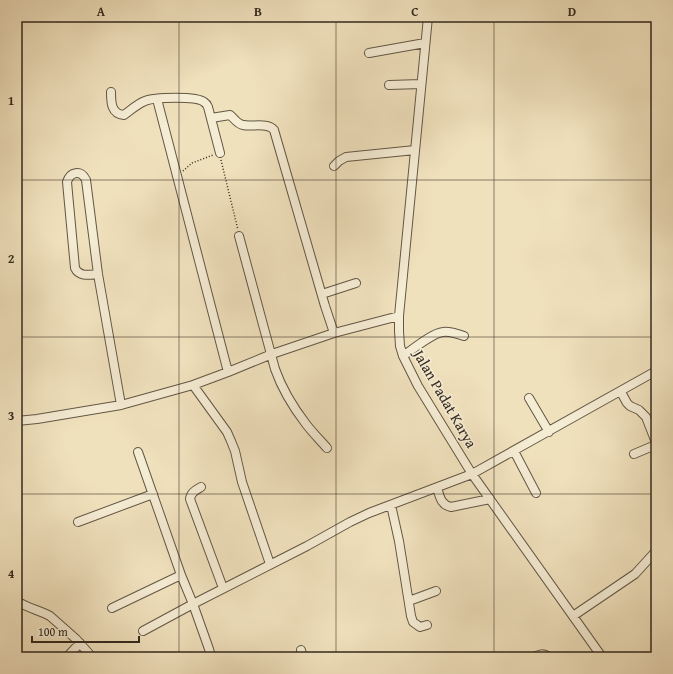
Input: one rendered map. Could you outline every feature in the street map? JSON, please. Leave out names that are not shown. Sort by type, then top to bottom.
[{"type":"street","name":"Jalan Padat Karya","points":[[428,17],[400,316],[400,346],[403,356],[418,386],[472,474],[602,657]]},
{"type":"street","points":[[369,52],[425,43]]},
{"type":"street","points":[[389,86],[421,84]]},
{"type":"street","points":[[112,92],[111,100],[113,109],[121,115],[127,113],[147,100],[176,98],[204,101],[212,118],[220,153]]},
{"type":"street","points":[[157,99],[228,372]]},
{"type":"street","points":[[212,118],[230,115],[241,125],[266,125],[270,126],[274,130],[334,333]]},
{"type":"street","points":[[334,166],[342,158],[346,157],[415,150]]},
{"type":"street","points":[[98,274],[81,275],[75,268],[67,182],[70,176],[76,172],[81,173],[86,180],[98,274],[121,405]]},
{"type":"street","points":[[239,236],[275,369],[285,392],[306,424],[326,448]]},
{"type":"street","points":[[322,294],[356,283]]},
{"type":"street","points":[[17,421],[121,405],[193,386],[272,354],[334,333],[400,316]]},
{"type":"street","points":[[403,356],[428,339],[442,332],[464,336]]},
{"type":"street","points":[[143,631],[223,588],[307,546],[350,522],[369,513],[472,474],[656,371]]},
{"type":"street","points":[[193,386],[231,441],[235,451],[242,482],[270,564]]},
{"type":"street","points":[[620,392],[630,406],[639,410],[646,416],[655,440],[655,444],[653,446],[634,454]]},
{"type":"street","points":[[529,398],[549,432]]},
{"type":"street","points":[[514,451],[536,493]]},
{"type":"street","points":[[138,452],[211,657]]},
{"type":"street","points":[[201,487],[193,492],[190,499],[223,588]]},
{"type":"street","points":[[437,488],[442,502],[448,507],[490,499]]},
{"type":"street","points":[[78,522],[153,494]]},
{"type":"street","points":[[391,505],[413,622],[420,627],[427,625]]},
{"type":"street","points":[[573,616],[635,574],[656,551]]},
{"type":"street","points":[[112,608],[181,575]]},
{"type":"street","points":[[409,601],[436,591]]},
{"type":"street","points":[[17,601],[50,616],[80,643],[92,657]]},
{"type":"street","points":[[67,657],[80,643]]},
{"type":"street","points":[[534,657],[539,654],[548,657]]},
{"type":"path","points":[[177,176],[192,163],[220,153],[239,236]]}]
